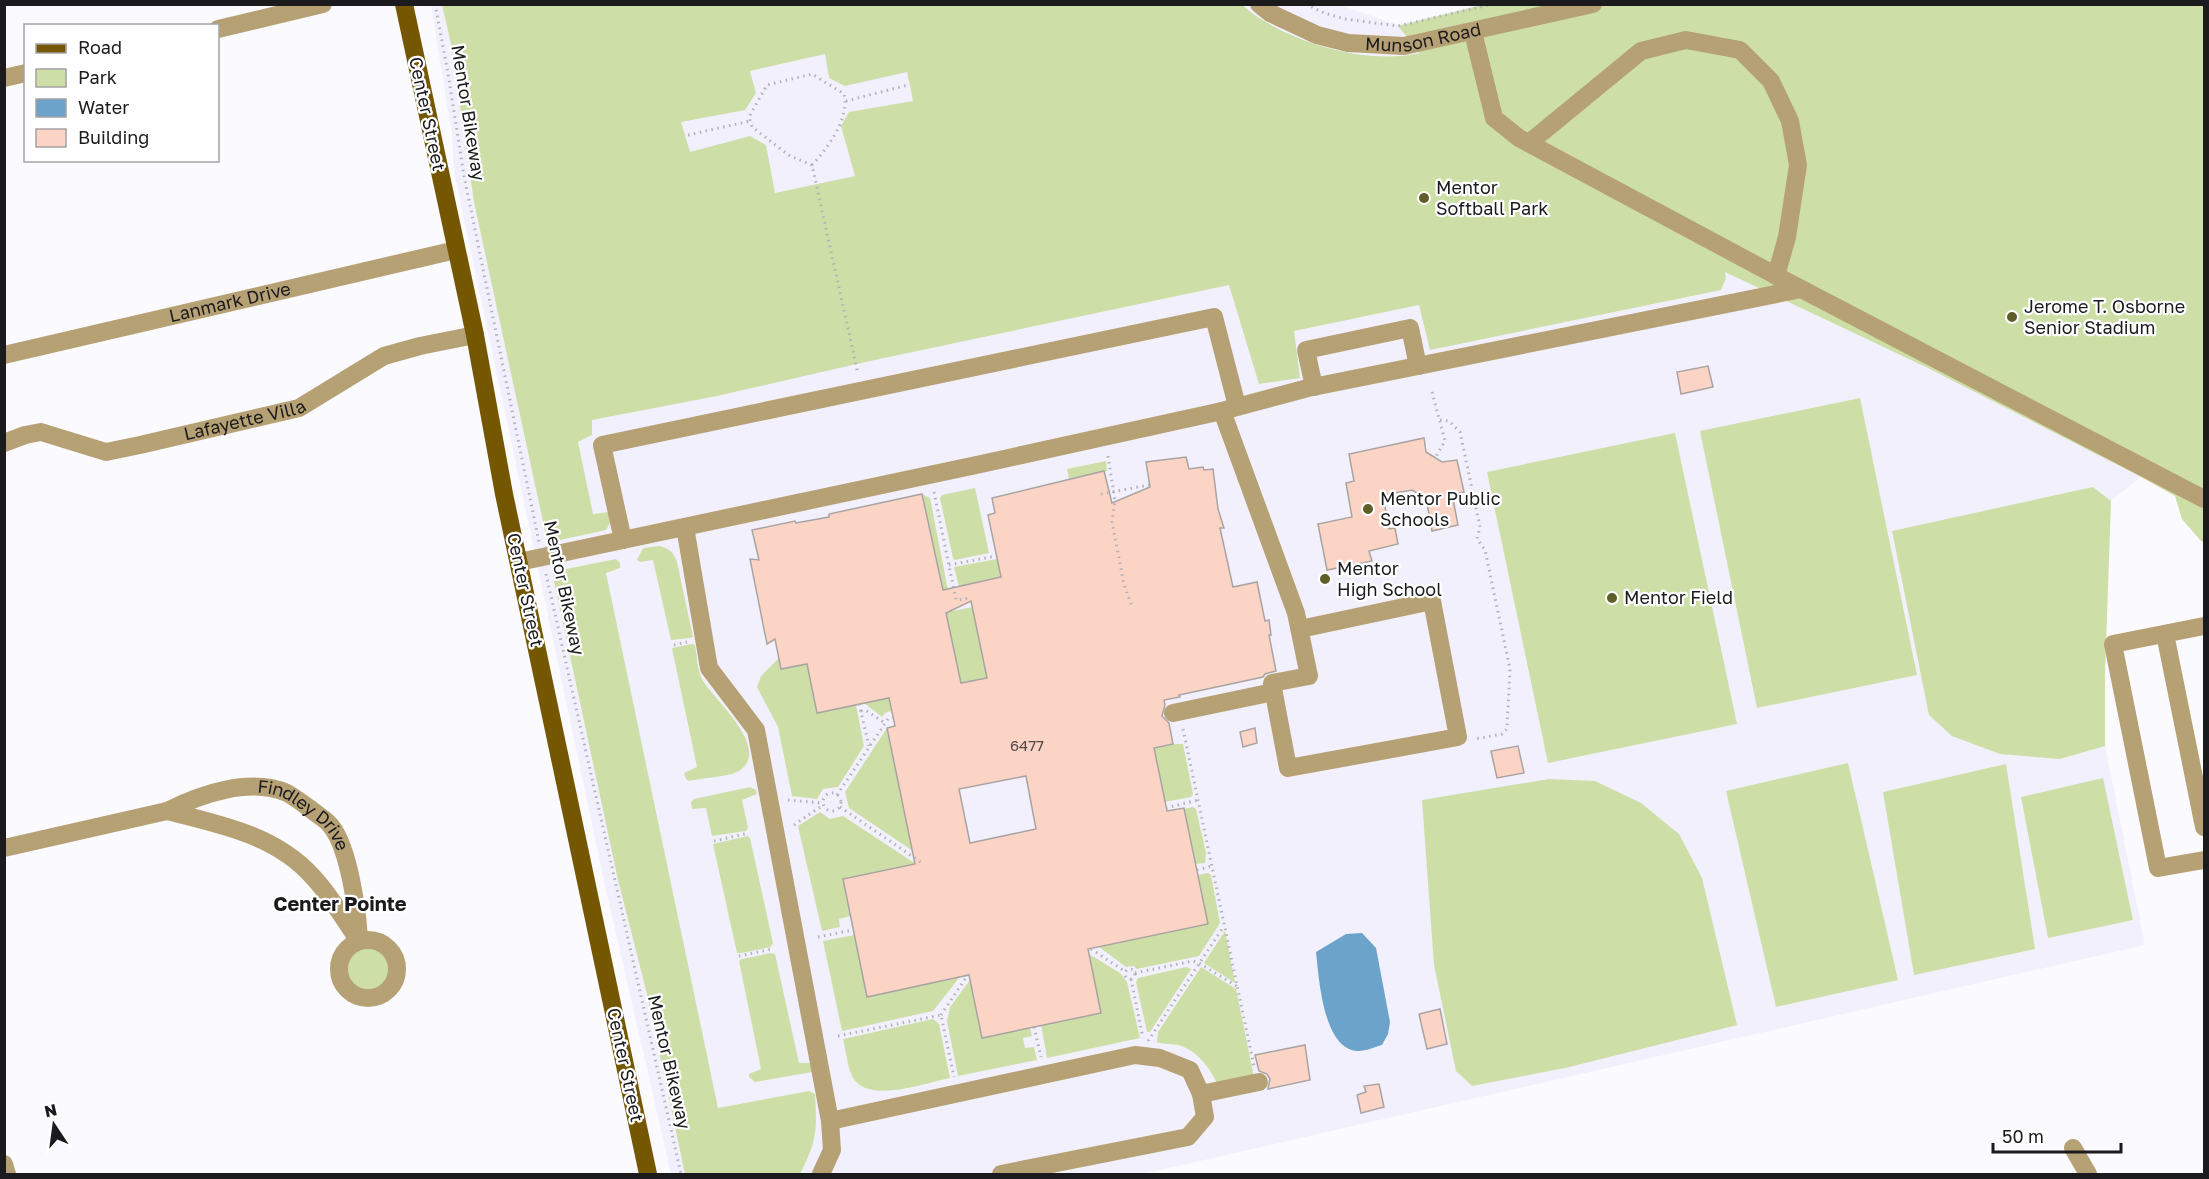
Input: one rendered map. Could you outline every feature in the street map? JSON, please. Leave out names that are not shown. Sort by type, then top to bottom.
[{"type":"main road","name":"Center Street","points":[[404,4],[475,335],[519,562],[648,1174]]},
{"type":"street","points":[[219,29],[323,4]]},
{"type":"street","name":"Munson Road","points":[[1259,4],[1270,13],[1317,35],[1348,43],[1404,46],[1593,4]]},
{"type":"street","points":[[1473,32],[1494,118],[1529,143],[1776,276],[2205,499]]},
{"type":"street","points":[[1529,143],[1641,51],[1686,40],[1740,50],[1771,81],[1790,121],[1797,165],[1787,237],[1776,276]]},
{"type":"street","points":[[4,78],[24,73]]},
{"type":"street","name":"Lanmark Drive","points":[[4,355],[456,250]]},
{"type":"street","points":[[519,562],[1229,408],[1314,387],[1801,289]]},
{"type":"street","points":[[622,540],[602,445],[1214,317],[1229,408],[1296,613],[1309,676],[1272,684],[1288,768],[1458,736],[1432,601],[1300,629]]},
{"type":"street","points":[[1314,387],[1306,350],[1410,328],[1418,366]]},
{"type":"street","name":"Lafayette Villa","points":[[4,443],[41,432],[106,452],[140,446],[299,408],[384,356],[475,335]]},
{"type":"street","points":[[684,527],[709,668],[756,730],[824,1078],[832,1150],[821,1174]]},
{"type":"street","points":[[2205,626],[2113,644],[2158,868],[2205,860]]},
{"type":"street","points":[[2165,634],[2205,827]]},
{"type":"street","points":[[1176,712],[1273,692]]},
{"type":"street","name":"Findley Drive","points":[[4,848],[167,811],[189,800],[235,788],[261,787],[286,793],[331,825],[339,839],[356,899],[359,941],[329,895],[293,857],[273,844],[250,834],[167,811]]},
{"type":"street","points":[[830,1121],[1135,1056],[1160,1058],[1190,1070],[1201,1094],[1205,1117],[1188,1137],[1001,1174]]},
{"type":"street","points":[[1201,1094],[1258,1082]]},
{"type":"street","points":[[2073,1148],[2088,1174]]},
{"type":"street","points":[[4,1164],[7,1174]]},
{"type":"path","name":"Mentor Bikeway","points":[[435,4],[464,176],[542,557],[681,1174]]},
{"type":"path","points":[[1306,4],[1324,13],[1345,19],[1398,26],[1494,4]]},
{"type":"path","points":[[812,74],[844,94],[847,106],[828,148],[812,165],[790,156],[752,127],[749,117],[767,85],[812,74]]},
{"type":"path","points":[[846,101],[908,85]]},
{"type":"path","points":[[688,135],[750,121]]},
{"type":"path","points":[[812,165],[862,391]]},
{"type":"path","points":[[1432,392],[1445,441],[1436,458]]},
{"type":"path","points":[[1440,420],[1449,421],[1460,432],[1480,527],[1477,539],[1485,550],[1510,669],[1507,729],[1502,734],[1470,740],[1458,736]]},
{"type":"path","points":[[1108,456],[1115,501],[1112,522],[1124,584],[1132,607]]},
{"type":"path","points":[[1101,494],[1149,484]]},
{"type":"path","points":[[934,490],[956,600],[971,598]]},
{"type":"path","points":[[949,565],[996,556]]},
{"type":"path","points":[[674,645],[692,641]]},
{"type":"path","points":[[859,704],[869,748]]},
{"type":"path","points":[[861,711],[865,710],[885,723]]},
{"type":"path","points":[[1176,712],[1198,800],[1258,1082]]},
{"type":"path","points":[[837,795],[885,723],[893,717]]},
{"type":"path","points":[[788,800],[823,804],[829,811],[835,811],[840,807],[841,801],[834,793],[828,794],[823,804],[794,825]]},
{"type":"path","points":[[1167,808],[1198,800]]},
{"type":"path","points":[[840,807],[922,862]]},
{"type":"path","points":[[714,841],[749,833]]},
{"type":"path","points":[[1197,870],[1212,866]]},
{"type":"path","points":[[1091,949],[1126,972],[1127,978],[1131,979],[1145,1042],[1225,925]]},
{"type":"path","points":[[818,937],[853,930]]},
{"type":"path","points":[[739,956],[772,949]]},
{"type":"path","points":[[1126,972],[1130,969],[1135,973],[1193,962],[1199,963],[1238,987]]},
{"type":"path","points":[[1131,979],[1134,978],[1135,973]]},
{"type":"path","points":[[838,1036],[941,1015],[967,976]]},
{"type":"path","points":[[941,1015],[955,1082]]},
{"type":"path","points":[[1034,1027],[1042,1064]]},
{"type":"shaded area","name":"Mentor High School","points":[[1337,4],[1398,25],[1482,4],[2204,5],[2204,542],[2182,519],[2175,496],[2141,477],[2111,501],[2105,746],[2145,945],[1143,1174],[671,1174],[604,881],[454,171],[452,135],[431,5]]},
{"type":"green space","points":[[442,5],[1242,5],[1280,30],[1326,47],[1375,56],[1399,56],[1420,53],[1398,26],[1482,5],[2204,5],[2204,542],[2182,519],[2175,496],[1928,368],[1725,272],[1726,278],[1721,290],[1430,350],[1419,305],[1294,331],[1300,378],[1259,384],[1229,285],[717,396],[592,420],[592,435],[578,442],[593,514],[609,512],[610,523],[606,530],[560,540],[547,540],[474,202],[451,44]],"holes":[[[825,54],[829,78],[845,86],[907,72],[913,101],[849,112],[841,126],[855,176],[775,193],[766,145],[750,136],[690,152],[681,122],[745,110],[756,93],[750,71]]]},
{"type":"green space","points":[[1860,398],[1917,675],[1757,708],[1700,431]]},
{"type":"green space","name":"Mentor Field","points":[[1675,433],[1737,724],[1548,763],[1487,472]]},
{"type":"green space","points":[[1106,461],[1107,471],[1069,479],[1067,469]]},
{"type":"green space","points":[[2093,487],[2111,501],[2105,746],[2060,759],[2000,754],[1952,736],[1929,715],[1892,531]]},
{"type":"green space","points":[[975,488],[989,553],[955,560],[940,498],[942,495]]},
{"type":"green space","points":[[922,494],[930,498],[952,611],[973,607],[987,678],[951,685],[946,613],[948,612]]},
{"type":"green space","points":[[660,546],[671,552],[677,562],[693,637],[671,640],[653,560],[640,562],[637,560],[643,548]]},
{"type":"green space","points":[[616,559],[620,563],[620,568],[606,573],[718,1108],[809,1091],[815,1094],[815,1135],[800,1174],[685,1174],[646,990],[618,880],[553,576],[566,569]]},
{"type":"green space","points":[[997,559],[1001,577],[959,587],[954,567]]},
{"type":"green space","points":[[695,645],[701,677],[736,722],[749,749],[748,761],[739,771],[729,775],[689,781],[684,773],[697,767],[672,648]]},
{"type":"green space","points":[[779,658],[781,669],[807,664],[817,713],[856,705],[864,746],[838,787],[823,789],[817,799],[792,796],[778,727],[757,687],[761,676]]},
{"type":"green space","points":[[889,698],[891,711],[882,717],[864,703]]},
{"type":"green space","points":[[887,728],[913,851],[849,808],[845,792]]},
{"type":"green space","points":[[1183,744],[1193,794],[1191,797],[1165,802],[1154,748]]},
{"type":"green space","points":[[1848,763],[1898,980],[1776,1007],[1726,791]]},
{"type":"green space","points":[[2006,764],[2035,949],[1914,975],[1883,792]]},
{"type":"green space","points":[[2103,778],[2133,920],[2048,938],[2021,797]]},
{"type":"green space","points":[[1549,779],[1595,781],[1641,803],[1679,834],[1702,878],[1737,1025],[1565,1068],[1472,1086],[1456,1071],[1434,965],[1422,800]]},
{"type":"green space","points":[[750,787],[756,790],[757,794],[742,800],[748,828],[746,831],[712,836],[706,808],[692,809],[691,802],[694,799]]},
{"type":"green space","points":[[1193,807],[1196,809],[1206,853],[1205,863],[1195,864],[1184,809]]},
{"type":"green space","points":[[820,812],[830,819],[843,816],[916,864],[843,879],[851,916],[839,919],[840,927],[822,931],[798,826]]},
{"type":"green space","points":[[748,836],[773,943],[771,947],[737,953],[713,844]]},
{"type":"green space","points":[[1208,873],[1211,875],[1220,923],[1199,956],[1137,969],[1134,966],[1126,967],[1099,947],[1208,924],[1198,875]]},
{"type":"green space","points":[[1225,931],[1235,983],[1204,963]]},
{"type":"green space","points":[[854,935],[868,997],[959,978],[933,1011],[842,1031],[823,941]]},
{"type":"green space","points":[[367,945],[387,956],[391,968],[391,976],[379,993],[357,991],[352,988],[346,978],[344,962],[354,951]]},
{"type":"green space","points":[[775,954],[799,1063],[811,1063],[812,1072],[755,1082],[749,1074],[761,1069],[739,961]]},
{"type":"green space","points":[[1089,954],[1120,973],[1127,982],[1140,1038],[1047,1058],[1041,1025]]},
{"type":"green space","points":[[1186,967],[1191,969],[1150,1032],[1147,1032],[1136,982],[1138,978]]},
{"type":"green space","points":[[1201,967],[1236,989],[1254,1077],[1217,1083],[1207,1066],[1187,1048],[1157,1042],[1158,1032]]},
{"type":"green space","points":[[970,980],[1030,1028],[1032,1036],[1023,1038],[1025,1048],[1034,1047],[1037,1060],[958,1076],[947,1021],[950,1007]]},
{"type":"green space","points":[[933,1019],[939,1024],[950,1078],[897,1090],[883,1091],[859,1085],[852,1076],[843,1039]]},
{"type":"water","points":[[1362,933],[1376,948],[1390,1022],[1388,1034],[1382,1045],[1358,1051],[1346,1048],[1337,1039],[1330,1026],[1321,994],[1316,952],[1346,934]]},
{"type":"building","points":[[1708,366],[1713,387],[1681,394],[1677,372]]},
{"type":"building","name":"Mentor Public Schools","points":[[1424,438],[1426,452],[1442,462],[1457,460],[1464,492],[1452,494],[1458,525],[1432,531],[1426,498],[1412,490],[1383,495],[1389,529],[1395,528],[1398,544],[1369,551],[1372,561],[1327,570],[1318,524],[1352,517],[1346,483],[1354,481],[1349,454]]},
{"type":"building","points":[[1186,457],[1189,469],[1203,467],[1204,470],[1213,469],[1218,509],[1224,528],[1220,528],[1233,587],[1257,582],[1265,621],[1269,620],[1271,635],[1269,635],[1276,671],[1265,674],[1263,677],[1164,700],[1162,716],[1169,723],[1173,744],[1154,748],[1167,811],[1184,808],[1208,924],[1088,949],[1101,1013],[982,1038],[969,975],[867,997],[843,879],[915,864],[887,728],[895,726],[889,698],[817,713],[807,664],[781,669],[775,639],[767,644],[750,559],[759,560],[752,530],[829,517],[829,514],[922,494],[943,590],[1001,577],[988,515],[995,513],[992,498],[1104,471],[1112,503],[1150,487],[1146,462]],"holes":[[[971,601],[987,678],[961,683],[946,613]],[[1026,776],[1036,829],[970,843],[959,789]]]},
{"type":"building","points":[[1255,728],[1257,743],[1243,747],[1240,732]]},
{"type":"building","points":[[1518,746],[1524,773],[1497,778],[1491,751]]},
{"type":"building","points":[[1440,1009],[1447,1044],[1427,1049],[1419,1014]]},
{"type":"building","points":[[1305,1045],[1310,1080],[1268,1089],[1270,1079],[1267,1074],[1259,1071],[1255,1055]]},
{"type":"building","points":[[1379,1084],[1384,1107],[1361,1113],[1357,1095],[1366,1092],[1364,1086]]},
{"type":"place","name":"Mentor Softball Park","points":[[1424,198]]},
{"type":"place","name":"Jerome T. Osborne Senior Stadium","points":[[2012,317]]},
{"type":"place","name":"Mentor Public Schools","points":[[1368,509]]},
{"type":"place","name":"Mentor High School","points":[[1325,579]]},
{"type":"place","name":"Mentor Field","points":[[1612,598]]},
{"type":"district","name":"Center Pointe","points":[[340,904]]}]
